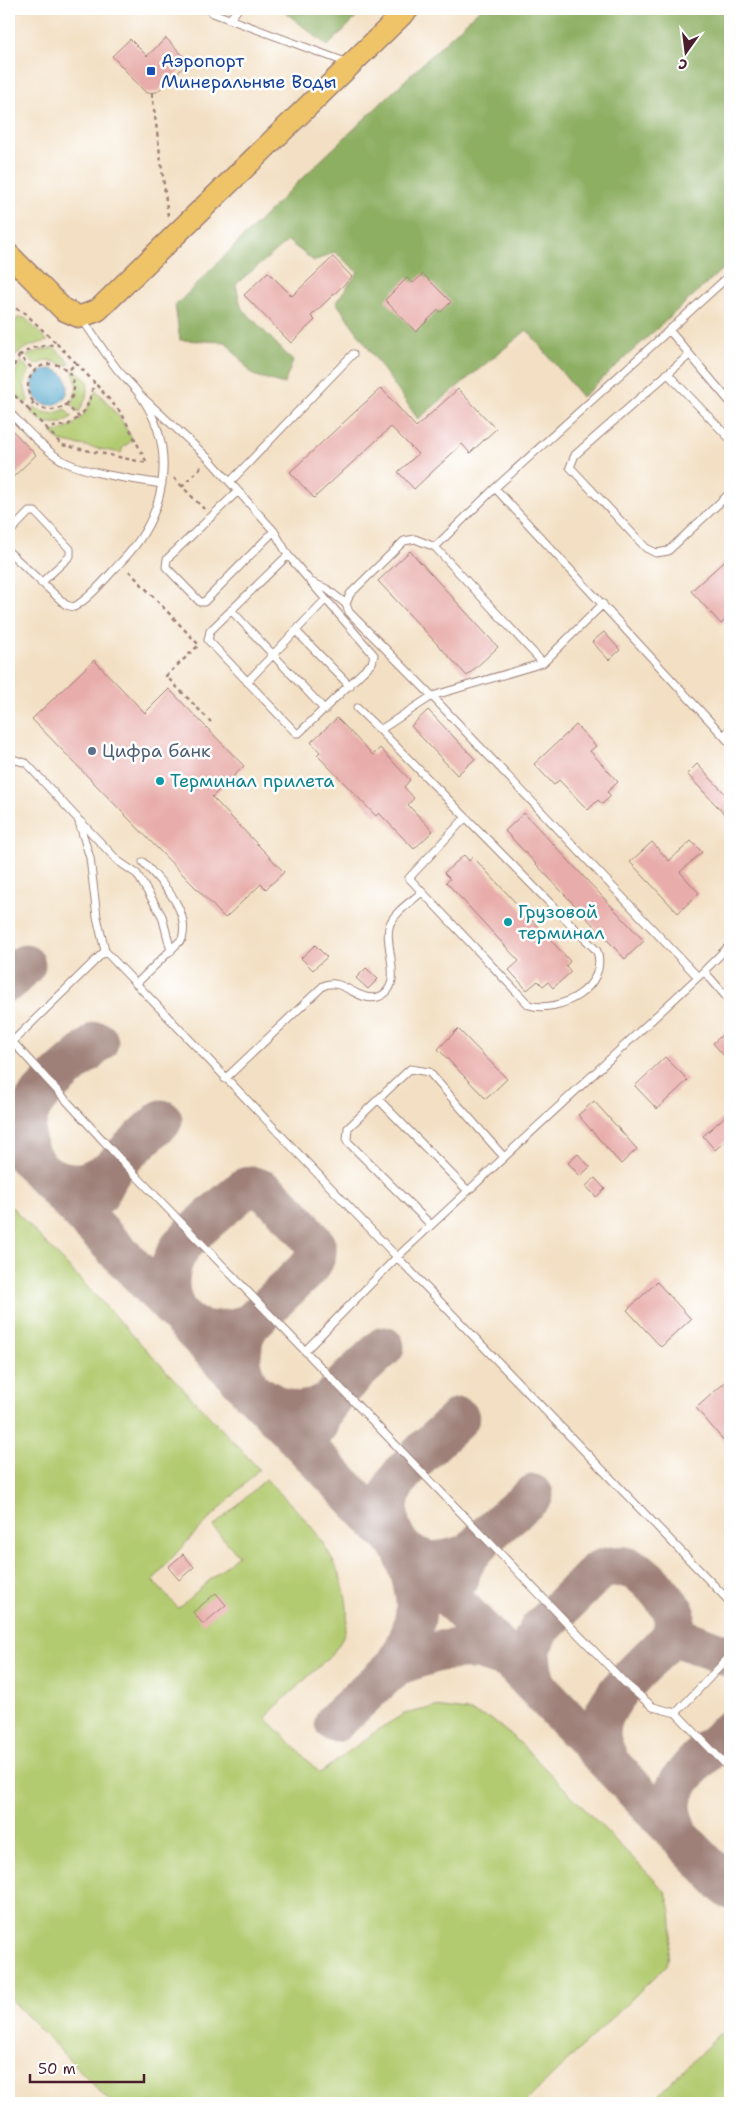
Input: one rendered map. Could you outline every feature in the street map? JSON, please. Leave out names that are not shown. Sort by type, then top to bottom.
[{"type":"main road","points":[[9,255],[64,310],[80,317],[90,314],[105,305],[408,9]]},
{"type":"lane","points":[[209,9],[230,19],[351,64]]},
{"type":"lane","points":[[230,19],[238,9]]},
{"type":"lane","points":[[435,547],[495,488],[730,275]]},
{"type":"lane","points":[[80,317],[118,370],[140,395],[209,459],[230,482],[274,532],[288,555],[325,600],[374,655],[372,664],[304,731],[296,733],[208,640],[210,631],[288,555]]},
{"type":"lane","points":[[669,330],[730,402]]},
{"type":"lane","points":[[230,482],[353,354]]},
{"type":"lane","points":[[689,355],[574,455],[570,467],[646,548],[656,553],[668,551],[730,493]]},
{"type":"lane","points":[[667,373],[730,438]]},
{"type":"lane","points":[[9,552],[66,605],[74,607],[121,562],[141,539],[150,524],[162,484],[163,450],[151,414],[140,395]]},
{"type":"lane","points":[[9,412],[34,437],[66,463],[116,476],[162,484]]},
{"type":"lane","points":[[495,488],[730,742]]},
{"type":"lane","points":[[238,491],[170,555],[166,564],[194,599],[204,602],[274,532]]},
{"type":"lane","points":[[9,533],[29,512],[35,512],[70,550],[70,556],[41,583]]},
{"type":"lane","points":[[346,604],[350,594],[404,541],[415,539],[435,547],[543,663]]},
{"type":"lane","points":[[309,580],[327,589],[346,604],[349,612],[701,974],[730,1001]]},
{"type":"lane","points":[[247,682],[325,600]]},
{"type":"lane","points":[[380,730],[432,696],[543,663],[603,604]]},
{"type":"lane","points":[[231,610],[325,710]]},
{"type":"lane","points":[[296,630],[350,686]]},
{"type":"lane","points":[[357,708],[592,944],[600,958],[598,975],[573,1000],[540,1006],[529,1005],[409,878],[465,818]]},
{"type":"lane","points":[[724,736],[730,729]]},
{"type":"lane","points":[[9,758],[26,763],[118,861],[137,874],[162,916],[170,951]]},
{"type":"lane","points":[[78,819],[90,858],[97,917],[105,951],[225,1079],[730,1602]]},
{"type":"lane","points":[[136,984],[182,939],[184,921],[163,884],[143,862]]},
{"type":"lane","points":[[225,1079],[323,986],[335,984],[367,998],[378,996],[386,991],[392,978],[389,929],[391,921],[422,892]]},
{"type":"lane","points":[[305,1351],[397,1257],[730,945]]},
{"type":"lane","points":[[105,951],[10,1040],[121,1160],[626,1684],[653,1707],[676,1713],[730,1769]]},
{"type":"lane","points":[[431,1225],[347,1141],[348,1128],[410,1068],[419,1068],[429,1072],[504,1157]]},
{"type":"lane","points":[[378,1099],[468,1191]]},
{"type":"lane","points":[[676,1713],[730,1656]]},
{"type":"path","points":[[152,92],[172,240]]},
{"type":"path","points":[[9,390],[62,445],[147,463],[122,414],[94,382],[25,313],[10,307]]},
{"type":"path","points":[[9,381],[12,369],[19,356],[32,348],[57,344]]},
{"type":"path","points":[[19,356],[34,371]]},
{"type":"path","points":[[67,372],[76,363]]},
{"type":"path","points":[[52,364],[59,366],[67,372],[73,381],[74,389],[65,404],[56,409],[48,410],[34,402],[28,388],[34,371],[52,364]]},
{"type":"path","points":[[46,428],[68,425],[79,417],[90,400],[94,382]]},
{"type":"path","points":[[28,409],[34,402]]},
{"type":"path","points":[[65,404],[79,417]]},
{"type":"path","points":[[182,487],[203,465]]},
{"type":"path","points":[[174,478],[211,516]]},
{"type":"path","points":[[121,562],[199,645],[166,676],[211,722]]},
{"type":"green space","points":[[281,9],[365,9],[328,46]]},
{"type":"green space","points":[[480,9],[730,9],[730,262],[582,397],[527,330],[418,419],[336,302],[358,272],[335,252],[314,261],[288,241],[236,284],[241,307],[293,361],[284,384],[253,375],[226,342],[180,340],[175,306],[296,184]]},
{"type":"green space","points":[[18,318],[25,318],[48,341],[30,346],[19,352],[9,367],[9,328]]},
{"type":"green space","points":[[55,348],[70,363],[67,365],[47,360],[35,365],[27,356],[41,350]]},
{"type":"green space","points":[[21,361],[30,370],[24,385],[28,401],[25,404],[12,390],[16,370]]},
{"type":"green space","points":[[75,369],[88,382],[86,398],[79,412],[71,404],[76,389],[73,373]]},
{"type":"green space","points":[[96,390],[120,418],[133,440],[123,447],[121,453],[59,441],[52,432],[69,427],[75,423],[85,413]]},
{"type":"green space","points":[[35,407],[42,412],[50,413],[65,409],[72,417],[62,423],[44,423],[31,412]]},
{"type":"green space","points":[[9,1204],[259,1469],[191,1538],[153,1581],[178,1608],[238,1555],[213,1527],[266,1479],[308,1522],[331,1556],[344,1588],[347,1605],[347,1622],[343,1637],[326,1660],[266,1718],[320,1773],[379,1729],[404,1714],[435,1707],[467,1711],[491,1719],[520,1743],[665,1891],[672,1919],[667,1965],[524,2103],[111,2103],[9,1997]]},
{"type":"green space","points":[[730,2029],[730,2103],[650,2103],[719,2035]]},
{"type":"water","points":[[50,369],[62,375],[68,387],[62,399],[50,405],[38,399],[32,387],[38,375]]},
{"type":"building","points":[[166,38],[189,62],[157,92],[146,93],[112,56],[130,39],[147,56]]},
{"type":"building","points":[[333,257],[352,277],[311,316],[315,320],[291,343],[244,295],[268,272],[292,296]]},
{"type":"building","points":[[423,274],[451,302],[441,312],[438,310],[416,332],[385,300],[407,278],[413,283]]},
{"type":"building","points":[[381,388],[416,427],[458,389],[496,429],[470,453],[462,444],[414,489],[398,472],[418,454],[391,427],[314,498],[290,472]]},
{"type":"building","points":[[9,427],[36,455],[9,481]]},
{"type":"building","points":[[410,551],[498,647],[467,676],[378,581]]},
{"type":"building","points":[[730,556],[730,616],[721,624],[691,591]]},
{"type":"building","points":[[604,632],[620,650],[609,660],[592,642]]},
{"type":"building","name":"Терминал прилета","points":[[94,660],[145,713],[169,689],[244,766],[212,797],[284,872],[266,889],[261,884],[225,918],[32,719]]},
{"type":"building","points":[[428,710],[475,759],[457,775],[411,726]]},
{"type":"building","points":[[337,718],[373,755],[380,748],[410,780],[404,787],[414,798],[408,805],[433,831],[414,849],[379,813],[376,816],[317,755],[320,752],[311,742]]},
{"type":"building","points":[[576,725],[596,746],[590,751],[618,782],[607,792],[611,796],[602,804],[598,800],[588,810],[559,780],[554,785],[534,764]]},
{"type":"building","points":[[697,764],[730,799],[730,820],[687,774]]},
{"type":"building","points":[[524,813],[644,941],[625,959],[505,831]]},
{"type":"building","points":[[691,841],[702,852],[680,872],[699,893],[678,913],[630,862],[652,842],[669,861]]},
{"type":"building","name":"Грузовой терминал","points":[[464,855],[469,861],[473,857],[570,961],[566,966],[571,972],[553,988],[548,982],[543,986],[538,981],[527,990],[509,970],[519,961],[446,882],[450,879],[444,873]]},
{"type":"building","points":[[315,945],[327,957],[313,970],[301,958]]},
{"type":"building","points":[[366,968],[378,979],[368,989],[356,978]]},
{"type":"building","points":[[730,1028],[730,1063],[713,1043]]},
{"type":"building","points":[[458,1029],[507,1079],[486,1099],[438,1049]]},
{"type":"building","points":[[665,1057],[688,1080],[657,1109],[635,1086]]},
{"type":"building","points":[[594,1101],[637,1149],[621,1164],[578,1115]]},
{"type":"building","points":[[730,1112],[730,1137],[715,1150],[703,1136]]},
{"type":"building","points":[[578,1154],[590,1167],[580,1176],[568,1163]]},
{"type":"building","points":[[595,1178],[605,1189],[596,1197],[586,1186]]},
{"type":"building","points":[[657,1282],[691,1319],[661,1347],[627,1310]]},
{"type":"building","points":[[730,1378],[730,1448],[696,1408]]},
{"type":"building","points":[[183,1554],[194,1567],[179,1580],[168,1567]]},
{"type":"building","points":[[216,1593],[226,1605],[203,1624],[193,1612]]},
{"type":"taxiway","points":[[9,981],[25,965]]},
{"type":"taxiway","points":[[98,1042],[50,1084],[34,1102],[26,1124],[25,1138],[33,1162],[41,1171],[52,1178],[65,1182],[80,1183],[92,1180],[112,1169]]},
{"type":"taxiway","points":[[99,1194],[117,1163],[162,1120]]},
{"type":"taxiway","points":[[9,1138],[730,1889]]},
{"type":"taxiway","points":[[250,1324],[219,1331],[209,1331],[195,1327],[183,1320],[175,1309],[169,1284],[170,1270],[182,1245],[204,1223],[245,1188],[250,1187],[264,1191],[279,1203],[309,1236],[316,1248],[316,1254],[307,1269],[250,1324],[243,1337],[240,1365],[249,1390],[278,1407],[295,1412],[311,1410],[329,1402]]},
{"type":"taxiway","points":[[317,1426],[321,1415],[336,1394],[384,1347]]},
{"type":"taxiway","points":[[459,1418],[418,1457],[397,1481],[388,1505],[388,1518],[391,1530],[397,1541],[405,1550],[416,1557],[429,1561],[439,1561],[470,1554]]},
{"type":"taxiway","points":[[459,1578],[462,1567],[478,1544],[533,1495]]},
{"type":"taxiway","points":[[396,1665],[411,1635],[416,1609],[416,1596],[403,1552]]},
{"type":"taxiway","points":[[538,1689],[531,1666],[531,1651],[535,1637],[539,1630],[598,1571],[611,1567],[623,1567],[643,1575],[675,1612],[673,1638]]},
{"type":"taxiway","points":[[609,1763],[601,1741],[604,1714],[621,1688],[664,1644],[673,1638],[681,1638],[730,1657]]},
{"type":"taxiway","points":[[335,1722],[396,1665],[439,1651],[462,1649],[478,1649],[509,1659]]},
{"type":"taxiway","points":[[679,1835],[672,1816],[671,1805],[673,1795],[685,1774],[730,1730]]},
{"type":"place","name":"Аэропорт Минеральные Воды","points":[[151,71]]},
{"type":"place","name":"Цифра банк","points":[[92,751]]},
{"type":"place","name":"Терминал прилета","points":[[160,781]]},
{"type":"place","name":"Грузовой терминал","points":[[508,922]]}]
